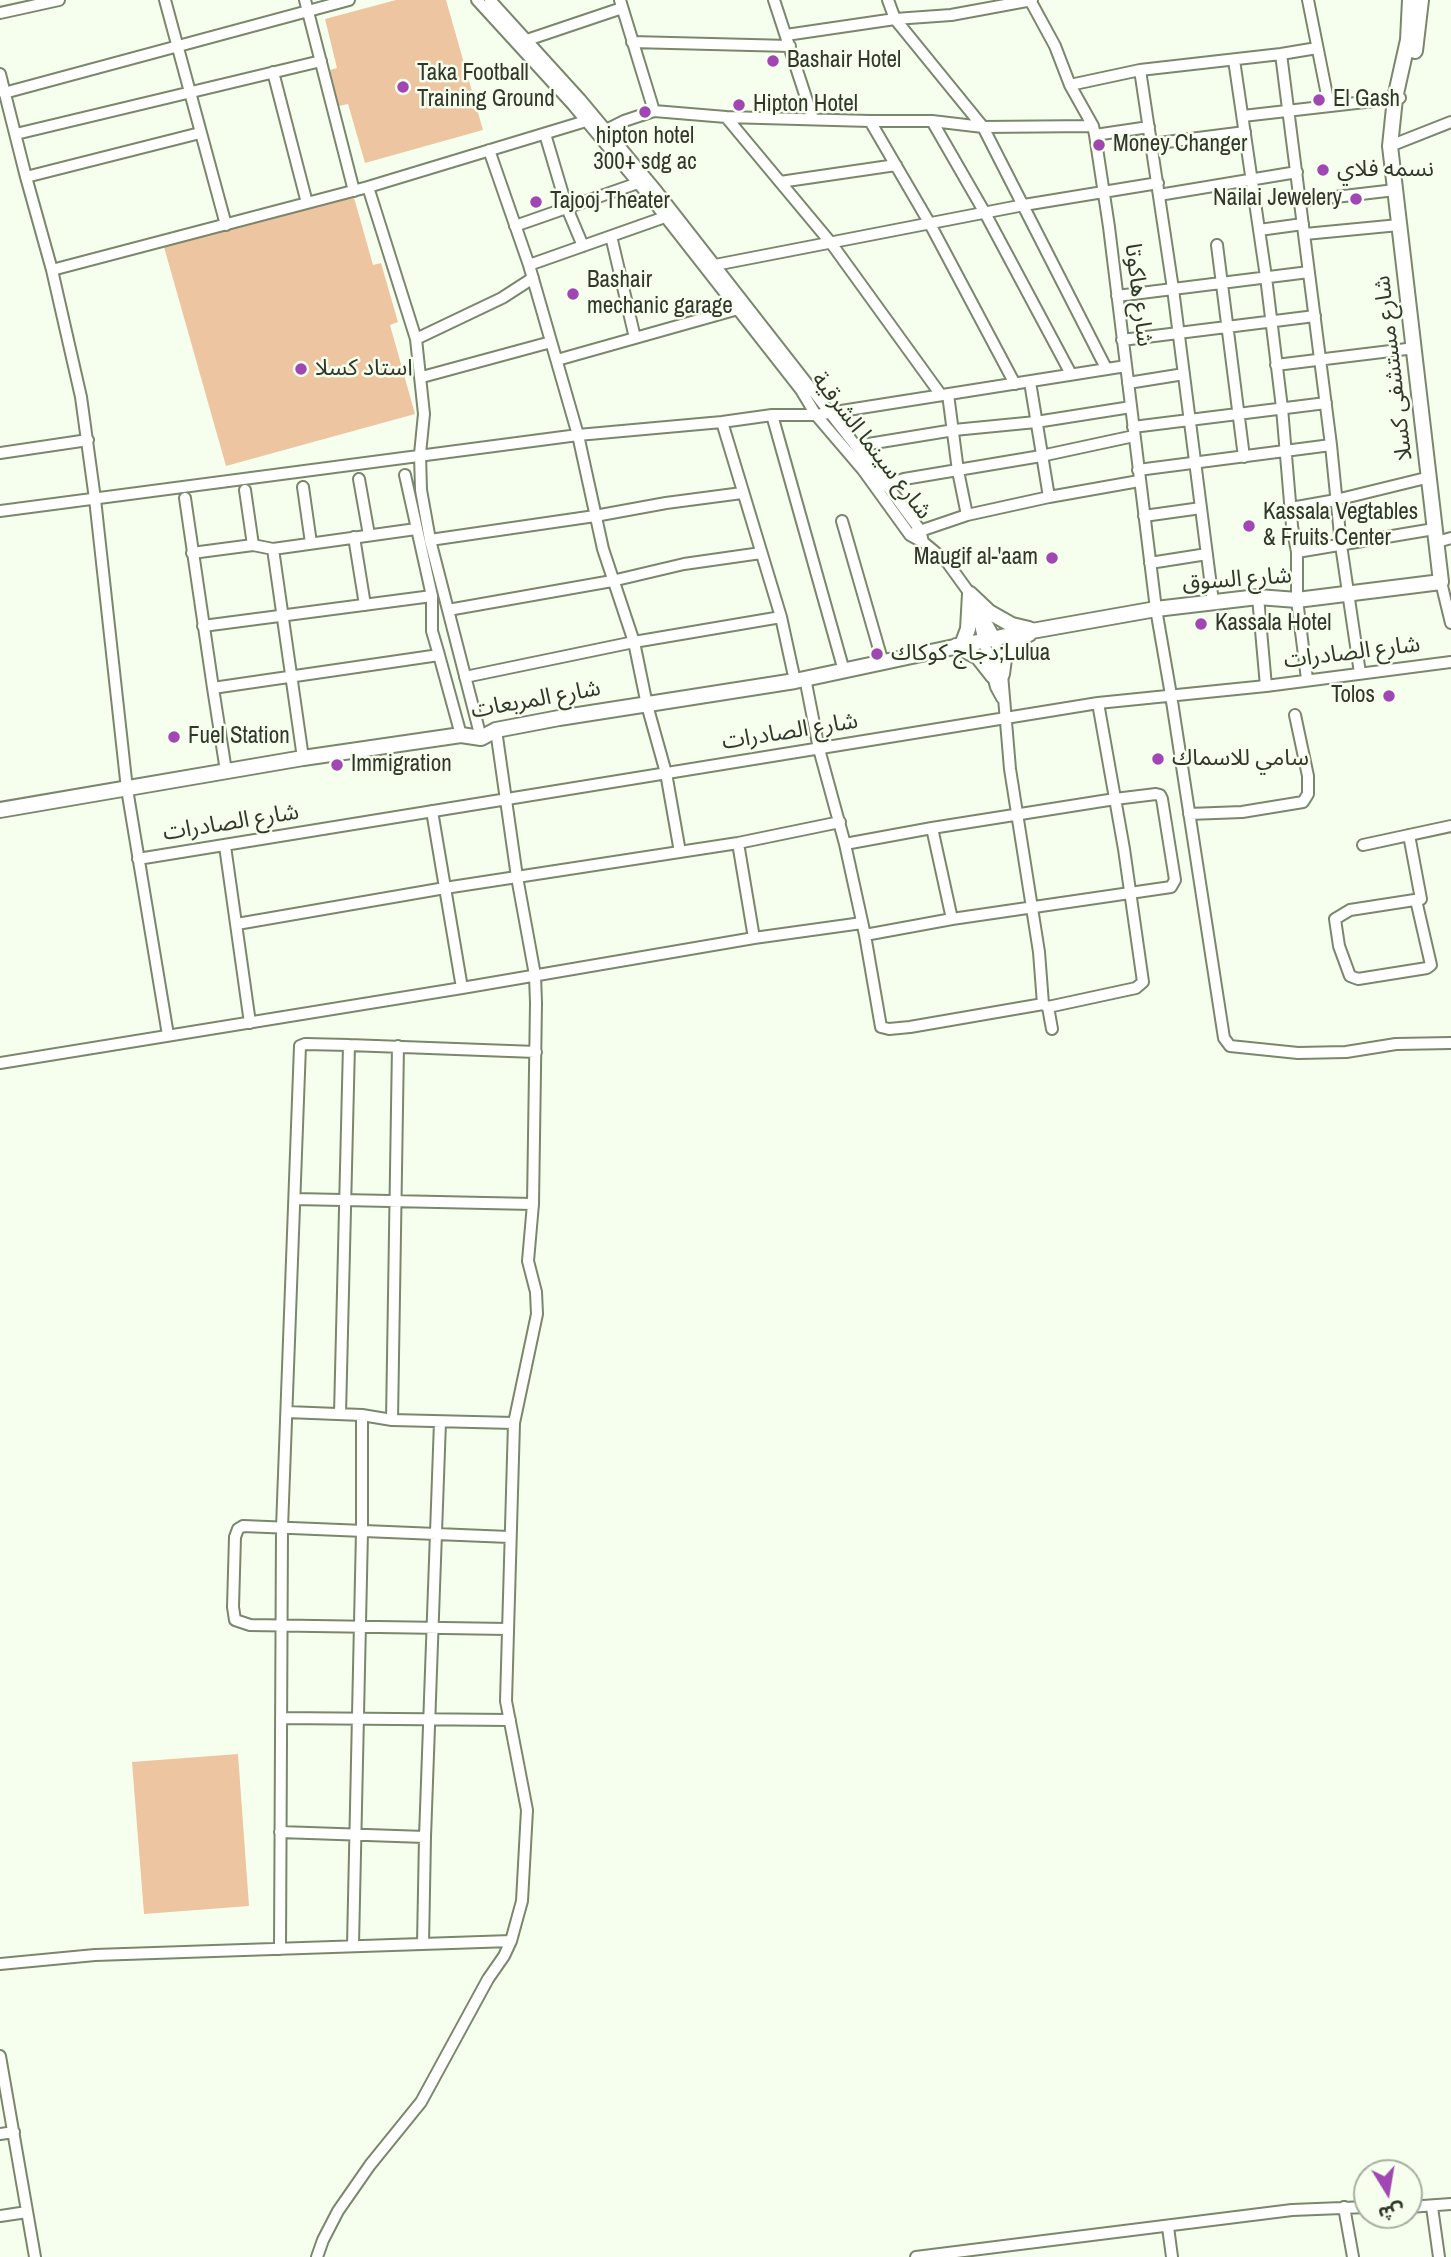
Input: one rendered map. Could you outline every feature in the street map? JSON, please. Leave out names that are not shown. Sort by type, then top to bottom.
[{"type":"main road","points":[[1397,102],[1408,40],[1410,0]]},
{"type":"main road","points":[[1397,102],[1407,87],[1414,60],[1421,0]]},
{"type":"main road","name":"شارع مستشفى كسلا","points":[[1397,102],[1390,146],[1430,477],[1441,536],[1441,582]]},
{"type":"main road","name":"شارع السوق","points":[[1037,631],[1156,609],[1213,602],[1258,597],[1297,600],[1441,582]]},
{"type":"main road","points":[[972,596],[989,612],[1012,625],[1037,631]]},
{"type":"main road","points":[[972,596],[968,629],[959,646],[978,657],[997,675],[1012,646],[1023,636],[1037,631]]},
{"type":"main road","name":"شارع المربعات","points":[[0,810],[303,758],[461,735],[481,738],[496,730],[844,671],[1037,631]]},
{"type":"street","points":[[0,13],[59,0]]},
{"type":"street","points":[[165,0],[226,225]]},
{"type":"street","points":[[4,93],[177,46],[306,6],[349,0]]},
{"type":"street","name":"شارع سينما الشرقية","points":[[477,0],[638,183],[801,390],[816,415],[881,487],[923,542],[947,562],[972,596]]},
{"type":"street","name":"شارع سينما الشرقية","points":[[490,0],[607,130],[856,446],[881,487]]},
{"type":"street","points":[[774,0],[813,119]]},
{"type":"street","points":[[888,0],[895,19],[983,127],[1106,368]]},
{"type":"street","points":[[786,35],[895,19],[951,15],[1031,0]]},
{"type":"street","name":"شارع هاكوتا","points":[[1031,0],[1055,46],[1070,86],[1094,130],[1156,609],[1226,1043],[1230,1046],[1298,1053],[1346,1052],[1396,1044],[1451,1043]]},
{"type":"street","points":[[1308,0],[1329,105]]},
{"type":"street","points":[[527,40],[621,4],[654,111]]},
{"type":"street","points":[[306,6],[354,191]]},
{"type":"street","points":[[632,42],[790,46]]},
{"type":"street","points":[[1070,86],[1140,69],[1234,60],[1317,48]]},
{"type":"street","points":[[1280,54],[1321,360],[1341,545],[1360,673]]},
{"type":"street","points":[[1234,60],[1282,408],[1297,552],[1297,600],[1307,679]]},
{"type":"street","points":[[16,134],[321,61]]},
{"type":"street","points":[[1140,69],[1184,374],[1213,602]]},
{"type":"street","points":[[273,72],[307,203]]},
{"type":"street","points":[[0,74],[52,270],[88,440],[127,789],[169,1035]]},
{"type":"street","points":[[1243,116],[1329,105],[1397,102]]},
{"type":"street","points":[[607,130],[654,111],[726,117],[932,121],[983,127],[1094,130],[1149,127]]},
{"type":"street","points":[[726,117],[831,243],[944,395],[954,430],[958,471],[967,515]]},
{"type":"street","points":[[52,270],[354,191],[586,121]]},
{"type":"street","points":[[870,121],[930,224],[1014,384]]},
{"type":"street","points":[[932,121],[1072,374]]},
{"type":"street","points":[[1390,146],[1451,122]]},
{"type":"street","points":[[1151,144],[1245,132]]},
{"type":"street","points":[[26,177],[200,133]]},
{"type":"street","points":[[545,134],[567,208],[583,246]]},
{"type":"street","points":[[489,150],[529,265],[578,435],[595,516],[612,581],[634,642],[647,705],[666,772],[680,852]]},
{"type":"street","points":[[780,182],[896,165]]},
{"type":"street","points":[[1159,195],[1297,172]]},
{"type":"street","points":[[515,226],[638,183]]},
{"type":"street","points":[[715,265],[1103,190],[1157,183]]},
{"type":"street","points":[[368,187],[416,339],[424,414],[420,454],[421,490],[430,540],[481,738]]},
{"type":"street","points":[[1301,201],[1395,190]]},
{"type":"street","points":[[529,265],[665,217]]},
{"type":"street","points":[[1259,230],[1399,225]]},
{"type":"street","points":[[611,236],[635,338]]},
{"type":"street","points":[[1217,245],[1244,457]]},
{"type":"street","points":[[1117,296],[1309,272]]},
{"type":"street","points":[[416,339],[502,298],[533,278]]},
{"type":"street","points":[[556,360],[737,309]]},
{"type":"street","points":[[1122,340],[1315,316]]},
{"type":"street","points":[[422,377],[551,342]]},
{"type":"street","points":[[1276,365],[1415,348]]},
{"type":"street","points":[[0,511],[578,435],[772,415],[816,415],[1126,366]]},
{"type":"street","points":[[1128,383],[1184,374]]},
{"type":"street","points":[[1030,382],[1049,497]]},
{"type":"street","points":[[881,487],[904,478],[1041,456],[1189,420],[1326,403]]},
{"type":"street","points":[[856,446],[1131,407]]},
{"type":"street","points":[[772,415],[844,671]]},
{"type":"street","points":[[722,422],[800,679],[845,844],[881,1027],[910,1027],[1045,1006],[1136,988],[1143,982],[1131,893],[1098,703]]},
{"type":"street","points":[[0,453],[88,440]]},
{"type":"street","points":[[915,532],[967,515],[1195,463],[1331,445]]},
{"type":"street","points":[[405,475],[432,596],[432,631],[461,735]]},
{"type":"street","points":[[1291,508],[1430,477]]},
{"type":"street","points":[[359,479],[369,535]]},
{"type":"street","points":[[303,487],[310,543]]},
{"type":"street","points":[[244,490],[253,545]]},
{"type":"street","points":[[430,540],[743,493]]},
{"type":"street","points":[[185,498],[226,771]]},
{"type":"street","points":[[1144,516],[1201,508]]},
{"type":"street","points":[[842,521],[883,663]]},
{"type":"street","points":[[192,552],[253,545],[273,549],[416,529]]},
{"type":"street","points":[[1297,552],[1441,536]]},
{"type":"street","points":[[354,537],[366,605]]},
{"type":"street","points":[[273,549],[303,758]]},
{"type":"street","points":[[448,610],[612,581],[684,564],[761,553]]},
{"type":"street","points":[[1150,563],[1207,554]]},
{"type":"street","name":"شارع مستشفى كسلا","points":[[1441,582],[1451,623]]},
{"type":"street","points":[[203,626],[432,596]]},
{"type":"street","points":[[972,596],[990,639],[1002,698],[1045,1006],[1052,1029]]},
{"type":"street","points":[[1258,597],[1266,686]]},
{"type":"street","points":[[465,677],[634,642],[781,617]]},
{"type":"street","points":[[213,688],[439,655]]},
{"type":"street","name":"شارع الصادرات","points":[[138,859],[1098,703],[1266,686],[1451,662]]},
{"type":"street","points":[[1189,814],[1242,812],[1303,802],[1308,794],[1308,776],[1295,715]]},
{"type":"street","points":[[317,2257],[338,2211],[370,2165],[421,2102],[511,1941],[522,1901],[527,1810],[506,1701],[514,1423],[537,1314],[536,1292],[528,1261],[533,1204],[535,975],[517,877],[496,730]]},
{"type":"street","points":[[845,844],[1115,799],[1156,794],[1162,799],[1175,883],[1171,887],[951,919],[864,935]]},
{"type":"street","points":[[432,811],[462,988]]},
{"type":"street","points":[[237,924],[445,888],[738,843],[839,822]]},
{"type":"street","points":[[1363,845],[1451,826]]},
{"type":"street","points":[[932,828],[951,919]]},
{"type":"street","points":[[1409,835],[1421,899]]},
{"type":"street","points":[[738,843],[754,938]]},
{"type":"street","points":[[225,846],[250,1023]]},
{"type":"street","points":[[1421,899],[1416,900],[1431,965],[1427,968],[1358,979],[1350,976],[1339,946],[1335,919],[1350,910],[1421,899]]},
{"type":"street","points":[[0,1063],[754,938],[862,923]]},
{"type":"street","points":[[340,1414],[349,1045]]},
{"type":"street","points":[[280,1949],[282,1528],[300,1046],[398,1046],[536,1052]]},
{"type":"street","points":[[392,1420],[398,1046]]},
{"type":"street","points":[[295,1199],[533,1204]]},
{"type":"street","points":[[287,1412],[362,1415],[392,1420],[514,1423]]},
{"type":"street","points":[[353,1945],[362,1415]]},
{"type":"street","points":[[423,1944],[440,1422]]},
{"type":"street","points":[[508,1629],[241,1623],[235,1620],[233,1607],[235,1537],[238,1529],[243,1526],[509,1537]]},
{"type":"street","points":[[281,1718],[510,1720]]},
{"type":"street","points":[[280,1832],[425,1837]]},
{"type":"street","points":[[0,1964],[95,1955],[511,1941]]},
{"type":"street","points":[[0,2056],[35,2257]]},
{"type":"street","points":[[0,2134],[14,2132]]},
{"type":"street","points":[[1423,2207],[1451,2204]]},
{"type":"street","points":[[1344,2207],[1353,2257]]},
{"type":"street","points":[[916,2257],[1280,2211],[1353,2207]]},
{"type":"street","points":[[1432,2207],[1439,2257]]},
{"type":"street","points":[[0,2216],[27,2212]]},
{"type":"street","points":[[1168,2227],[1172,2257]]},
{"type":"shaded area","name":"Taka Football Training Ground","points":[[396,0],[446,0],[483,130],[365,163],[348,104],[339,106],[330,70],[337,68],[325,19]]},
{"type":"shaded area","name":"استاد كسلا","points":[[353,194],[373,265],[381,263],[398,322],[390,325],[415,414],[226,466],[164,247]]},
{"type":"shaded area","points":[[238,1754],[249,1906],[144,1914],[132,1762]]},
{"type":"place","name":"Bashair Hotel","points":[[773,61]]},
{"type":"place","name":"Taka Football Training Ground","points":[[403,87]]},
{"type":"place","name":"El Gash","points":[[1319,100]]},
{"type":"place","name":"Hipton Hotel","points":[[739,105]]},
{"type":"place","name":"hipton hotel 300+ sdg ac","points":[[645,112]]},
{"type":"place","name":"Money Changer","points":[[1099,145]]},
{"type":"place","name":"نسمه فلاي","points":[[1323,170]]},
{"type":"place","name":"Nailai Jewelery","points":[[1356,199]]},
{"type":"place","name":"Tajooj Theater","points":[[536,202]]},
{"type":"place","name":"Bashair mechanic garage","points":[[573,294]]},
{"type":"place","name":"استاد كسلا","points":[[301,369]]},
{"type":"place","name":"Kassala Vegtables & Fruits Center","points":[[1249,526]]},
{"type":"place","name":"Maugif al-'aam","points":[[1052,558]]},
{"type":"place","name":"Kassala Hotel","points":[[1201,624]]},
{"type":"place","name":"دجاج كوكاك;Lulua","points":[[877,654]]},
{"type":"place","name":"Tolos","points":[[1389,696]]},
{"type":"place","name":"Fuel Station","points":[[174,737]]},
{"type":"place","name":"سامي للاسماك","points":[[1158,759]]},
{"type":"place","name":"Immigration","points":[[337,765]]}]
